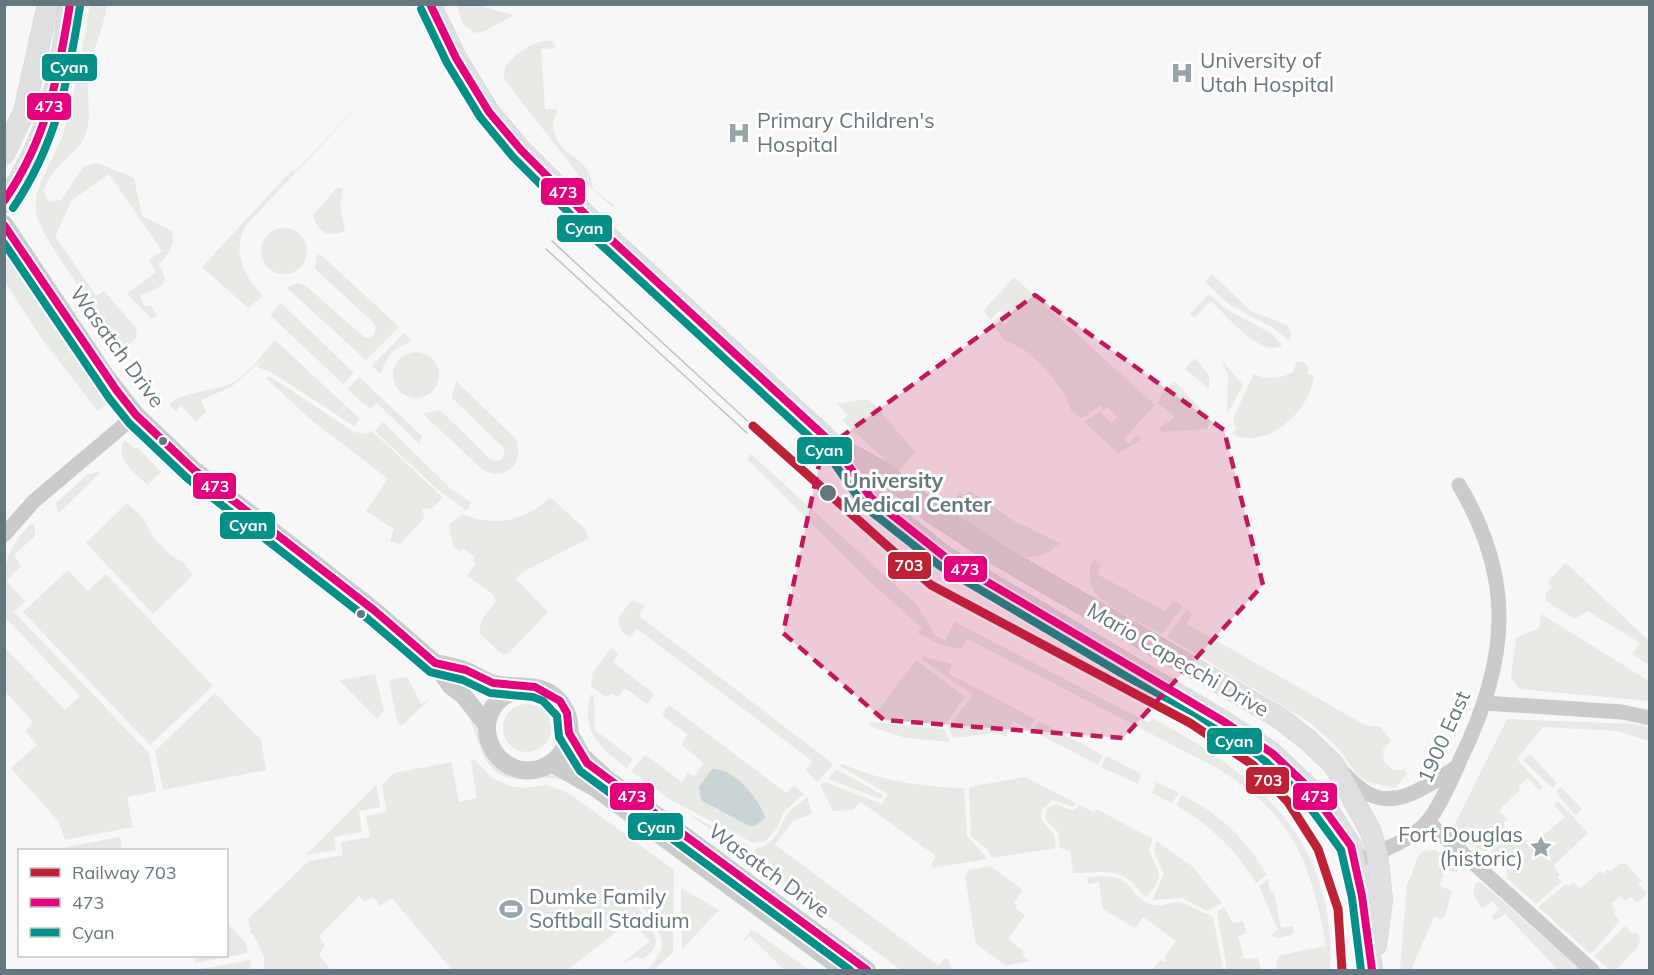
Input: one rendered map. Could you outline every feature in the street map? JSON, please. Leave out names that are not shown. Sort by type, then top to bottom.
[{"type":"main road","points":[[4,154],[19,126],[28,98],[48,4]]},
{"type":"main road","points":[[4,202],[33,157],[46,126],[56,89],[70,4]]},
{"type":"main road","name":"Mario Capecchi Drive","points":[[430,4],[456,58],[489,112],[521,150],[604,233],[835,446],[871,498],[945,557],[1213,715],[1272,753],[1308,787],[1331,814],[1351,846],[1356,861],[1372,970]]},
{"type":"main road","points":[[4,181],[24,143],[29,120],[28,98]]},
{"type":"main road","name":"Mario Capecchi Drive","points":[[835,446],[884,473],[933,513],[991,551],[1281,719],[1334,765],[1361,810],[1377,853],[1382,900],[1372,970]]},
{"type":"street","name":"Wasatch Drive","points":[[4,224],[105,375],[136,415],[194,470],[375,611],[435,663],[451,686],[463,695],[486,724],[490,746],[498,758],[510,766],[523,770],[538,769],[551,764],[597,789],[844,970]]},
{"type":"street","points":[[4,535],[34,501],[136,415]]},
{"type":"street","name":"1900 East","points":[[1428,822],[1480,719],[1497,656],[1500,617],[1492,563],[1477,520],[1459,485]]},
{"type":"street","name":"Wasatch Drive","points":[[435,663],[466,670],[493,684],[542,690],[560,701],[567,713],[569,733],[582,756],[607,779],[867,970]]},
{"type":"street","points":[[486,724],[488,714],[500,698],[521,688]]},
{"type":"street","points":[[1484,702],[1622,712],[1650,718]]},
{"type":"street","points":[[551,764],[561,754],[569,733]]},
{"type":"street","points":[[1334,765],[1367,793],[1394,798],[1412,794],[1457,766]]},
{"type":"street","points":[[1356,861],[1377,853],[1428,822],[1592,970]]},
{"type":"highlighted area","points":[[1035,295],[1224,430],[1263,585],[1123,738],[884,720],[783,633],[822,451]]},
{"type":"shaded area","points":[[90,5],[107,5],[88,76],[87,129],[80,144],[53,173],[44,190],[48,202],[61,200],[84,166],[97,163],[134,178],[142,216],[172,231],[172,245],[159,264],[165,277],[163,285],[140,296],[144,306],[151,306],[157,316],[151,318],[127,294],[156,272],[149,260],[162,251],[109,174],[72,200],[55,236],[96,296],[104,291],[136,328],[137,337],[124,349],[60,259],[48,240],[36,211],[41,181],[68,118]]},
{"type":"shaded area","points":[[457,5],[477,5],[514,15],[485,31],[475,33],[462,23]]},
{"type":"shaded area","points":[[552,41],[556,48],[541,49],[545,109],[557,109],[553,125],[556,138],[561,146],[586,168],[591,177],[593,189],[615,206],[613,207],[585,183],[504,79],[505,67],[520,52],[532,44]]},
{"type":"shaded area","points":[[375,89],[246,225],[240,244],[242,263],[250,281],[263,296],[248,308],[202,267],[292,170],[294,172]]},
{"type":"shaded area","points":[[338,187],[343,190],[340,205],[345,231],[329,234],[321,230],[313,215]]},
{"type":"shaded area","points":[[284,228],[300,235],[307,251],[300,267],[284,274],[268,267],[261,251],[268,235]]},
{"type":"shaded area","points":[[5,254],[111,400],[98,411],[42,339],[5,282]]},
{"type":"shaded area","points":[[317,255],[321,255],[399,327],[366,360],[287,288],[297,283],[305,285],[365,338],[374,336],[376,327],[373,322],[315,269]]},
{"type":"shaded area","points":[[1212,274],[1251,311],[1288,326],[1291,334],[1289,341],[1272,327],[1230,305],[1205,282]]},
{"type":"shaded area","points":[[1014,277],[1155,405],[1124,439],[1129,444],[1137,435],[1142,439],[1118,453],[1084,422],[1100,411],[1111,423],[1118,417],[1107,407],[1104,410],[1100,406],[1081,419],[1071,410],[1066,396],[1043,366],[1022,348],[1004,340],[992,323],[997,318],[1005,325],[1011,319],[1000,310],[990,320],[984,310]]},
{"type":"shaded area","points":[[1209,294],[1226,309],[1272,334],[1282,345],[1274,348],[1254,341],[1211,301],[1194,318],[1190,314]]},
{"type":"shaded area","points":[[281,303],[354,373],[343,384],[270,315]]},
{"type":"shaded area","points":[[404,333],[412,341],[392,353],[380,374],[372,366]]},
{"type":"shaded area","points":[[275,340],[360,419],[354,426],[271,372],[257,367],[262,360],[231,387],[201,400],[206,412],[196,422],[181,405],[176,411],[169,405],[183,396],[219,388],[235,381],[252,367]]},
{"type":"shaded area","points":[[416,352],[432,359],[439,375],[432,391],[416,398],[400,391],[393,375],[400,359]]},
{"type":"shaded area","points":[[1195,358],[1209,375],[1209,389],[1185,369]]},
{"type":"shaded area","points":[[1221,359],[1243,385],[1227,415],[1228,375]]},
{"type":"shaded area","points":[[1297,362],[1304,362],[1308,367],[1308,375],[1314,375],[1307,398],[1292,418],[1283,426],[1261,437],[1244,438],[1232,433],[1236,429],[1233,418],[1254,374],[1268,378],[1284,376],[1293,372]]},
{"type":"shaded area","points":[[271,377],[354,432],[366,434],[372,431],[443,498],[432,508],[422,509],[425,517],[400,544],[390,541],[394,529],[366,511],[388,479],[309,418],[266,378]]},
{"type":"shaded area","points":[[359,377],[421,435],[420,445],[377,403],[370,409],[347,389]]},
{"type":"shaded area","points":[[456,381],[516,439],[518,456],[512,468],[506,472],[499,474],[483,470],[423,414],[440,410],[490,459],[496,461],[502,459],[505,449],[452,398]]},
{"type":"shaded area","points":[[1174,381],[1207,415],[1210,422],[1207,429],[1161,432],[1159,428],[1175,417],[1158,403],[1161,395]]},
{"type":"shaded area","points":[[869,400],[875,405],[915,452],[898,472],[843,421],[848,415],[837,404]]},
{"type":"shaded area","points":[[383,422],[451,489],[471,502],[467,511],[436,488],[375,431]]},
{"type":"shaded area","points":[[125,440],[135,449],[137,447],[161,472],[147,485],[124,459],[122,447]]},
{"type":"shaded area","points":[[751,454],[916,604],[935,635],[945,640],[955,622],[1149,723],[1152,718],[1226,763],[1257,788],[1283,816],[1305,848],[1320,883],[1329,924],[1330,970],[1278,970],[1276,962],[1280,955],[1326,946],[1305,864],[1294,842],[1264,803],[1243,785],[1217,768],[968,639],[961,649],[938,644],[918,633],[922,628],[867,579],[747,459]]},
{"type":"shaded area","points":[[102,471],[58,513],[56,503],[88,474]]},
{"type":"shaded area","points":[[970,491],[1014,521],[1060,543],[1042,555],[1027,557],[1013,553],[993,542],[945,511],[960,492],[963,495]]},
{"type":"shaded area","points":[[550,497],[584,528],[589,538],[515,578],[548,612],[509,653],[503,655],[479,633],[482,619],[496,601],[493,594],[467,576],[476,564],[472,560],[475,557],[463,548],[460,551],[453,546],[449,525],[462,514],[498,521],[520,517]]},
{"type":"shaded area","points":[[127,503],[142,517],[154,538],[173,557],[183,562],[193,575],[153,614],[86,543]]},
{"type":"shaded area","points":[[32,523],[35,526],[35,536],[14,555],[21,566],[6,581],[25,601],[14,612],[149,753],[156,791],[127,797],[133,827],[65,840],[59,822],[11,768],[37,745],[25,731],[33,722],[5,691],[5,648],[65,710],[80,696],[5,617],[6,565],[14,544]]},
{"type":"shaded area","points":[[1095,560],[1101,566],[1097,574],[1165,611],[1174,601],[1183,606],[1162,634],[1112,607],[1096,594],[1090,575],[1091,563]]},
{"type":"shaded area","points":[[1566,563],[1649,641],[1649,665],[1632,654],[1640,643],[1588,611],[1574,619],[1545,600],[1546,593],[1552,587],[1548,582]]},
{"type":"shaded area","points":[[68,570],[88,591],[106,574],[213,686],[150,745],[23,612]]},
{"type":"shaded area","points":[[632,600],[645,606],[639,616],[831,762],[832,766],[817,782],[806,770],[812,761],[637,629],[630,637],[622,632],[618,618]]},
{"type":"shaded area","points":[[1187,609],[1192,614],[1187,624],[1365,725],[1381,727],[1391,741],[1383,750],[1384,762],[1393,770],[1405,770],[1407,774],[1395,788],[1368,782],[1356,774],[1340,750],[1311,723],[1167,637]]},
{"type":"shaded area","points":[[1541,614],[1649,681],[1649,701],[1519,689],[1511,677],[1516,638],[1539,628]]},
{"type":"shaded area","points":[[611,648],[618,653],[613,662],[654,694],[647,704],[625,688],[618,697],[613,694],[605,697],[591,686],[593,672]]},
{"type":"shaded area","points":[[922,656],[952,664],[949,674],[1035,719],[1029,729],[1013,721],[1006,737],[995,733],[953,738],[948,727],[973,695],[922,660]]},
{"type":"shaded area","points":[[916,660],[965,697],[945,725],[872,718]]},
{"type":"shaded area","points":[[375,674],[384,711],[377,719],[339,680]]},
{"type":"shaded area","points":[[407,677],[421,704],[430,699],[401,726],[397,721],[389,680]]},
{"type":"shaded area","points":[[215,693],[261,740],[266,770],[163,790],[155,751]]},
{"type":"shaded area","points":[[591,694],[594,697],[595,730],[633,759],[627,768],[601,745],[590,728],[588,706]]},
{"type":"shaded area","points":[[522,704],[532,704],[547,714],[551,728],[550,737],[541,748],[532,752],[522,752],[507,742],[503,733],[503,723],[513,708]]},
{"type":"shaded area","points":[[669,705],[786,793],[794,785],[804,794],[784,812],[777,828],[766,841],[753,843],[669,799],[631,771],[646,755],[682,782],[688,773],[694,776],[704,763],[682,745],[687,734],[662,715]]},
{"type":"shaded area","points":[[465,709],[476,725],[484,751],[543,774],[566,778],[518,779],[504,776],[494,770],[481,749]]},
{"type":"shaded area","points":[[1507,719],[1635,724],[1649,728],[1649,741],[1618,731],[1543,727],[1517,759],[1543,787],[1539,790],[1528,778],[1518,787],[1520,790],[1499,810],[1507,819],[1503,823],[1507,834],[1488,851],[1479,850],[1456,834],[1454,826]]},
{"type":"shaded area","points":[[1039,721],[1103,755],[1098,765],[1033,731]]},
{"type":"shaded area","points":[[869,722],[944,729],[950,742],[906,738],[869,726]]},
{"type":"shaded area","points":[[1530,754],[1557,783],[1552,788],[1523,760]]},
{"type":"shaded area","points":[[1107,756],[1141,774],[1138,784],[1101,767]]},
{"type":"shaded area","points":[[474,759],[492,778],[510,786],[524,788],[547,785],[570,794],[674,870],[673,952],[654,970],[648,970],[661,950],[660,935],[651,919],[628,892],[626,894],[647,919],[655,935],[654,948],[644,959],[637,957],[620,965],[650,941],[630,921],[568,970],[452,970],[392,898],[380,906],[373,897],[365,902],[359,896],[319,936],[325,945],[319,955],[331,970],[264,970],[264,957],[251,934],[248,919],[309,861],[343,855],[341,842],[370,837],[366,816],[387,812],[382,785],[394,773],[451,762],[459,802],[477,798],[471,760]]},
{"type":"shaded area","points":[[842,764],[872,775],[902,782],[964,788],[967,836],[988,859],[933,868],[931,865],[936,856],[861,802],[853,810],[833,811],[820,785],[825,782],[882,804],[888,794],[840,766]]},
{"type":"shaded area","points":[[712,769],[729,773],[737,779],[751,793],[765,818],[755,826],[749,826],[701,800],[699,787]]},
{"type":"shaded area","points":[[836,769],[883,795],[881,799],[828,779]]},
{"type":"shaded area","points":[[1025,777],[1076,803],[1073,807],[1053,800],[1042,809],[1041,819],[1054,834],[1056,848],[992,858],[987,849],[971,836],[969,787]]},
{"type":"shaded area","points":[[1156,782],[1179,793],[1172,803],[1152,793]]},
{"type":"shaded area","points":[[376,785],[380,807],[359,811],[362,832],[334,837],[336,850],[306,855]]},
{"type":"shaded area","points":[[1561,787],[1582,809],[1575,815],[1556,792]]},
{"type":"shaded area","points":[[1182,795],[1208,810],[1230,828],[1250,850],[1267,875],[1256,883],[1221,839],[1176,805]]},
{"type":"shaded area","points":[[807,797],[812,814],[794,820],[775,845],[939,966],[944,959],[948,959],[952,970],[901,970],[750,858],[757,848],[769,843],[777,835],[788,813]]},
{"type":"shaded area","points":[[1558,801],[1588,833],[1553,866],[1560,874],[1557,877],[1561,882],[1536,904],[1507,878],[1507,869],[1490,853],[1509,836],[1519,840],[1523,836],[1532,845],[1565,817],[1554,805]]},
{"type":"shaded area","points":[[1056,804],[1073,811],[1080,805],[1094,813],[1096,809],[1153,839],[1149,849],[1159,877],[1147,897],[1129,880],[1114,873],[1073,873],[1070,851],[1060,848],[1058,832],[1045,819],[1047,808]]},
{"type":"shaded area","points":[[686,812],[750,847],[744,854]]},
{"type":"shaded area","points":[[120,837],[122,849],[66,849],[65,847]]},
{"type":"shaded area","points":[[1156,841],[1192,866],[1222,903],[1207,911],[1183,898],[1152,900],[1164,874],[1154,851]]},
{"type":"shaded area","points":[[1435,850],[1440,853],[1444,850],[1458,863],[1457,872],[1444,870],[1440,886],[1452,891],[1445,916],[1442,919],[1434,917],[1411,970],[1400,970],[1407,884],[1420,854],[1423,851]]},
{"type":"shaded area","points":[[1625,863],[1642,881],[1638,884],[1647,894],[1637,903],[1631,897],[1625,901],[1620,896],[1611,904],[1616,910],[1613,913],[1620,921],[1591,954],[1538,907],[1566,884],[1569,886],[1574,882],[1580,889],[1600,871],[1603,874]]},
{"type":"shaded area","points":[[990,866],[1023,890],[1014,903],[1017,905],[1016,909],[1025,915],[1008,939],[1024,952],[1022,955],[1030,961],[1006,966],[976,944],[965,876],[969,870]]},
{"type":"shaded area","points":[[1101,876],[1120,879],[1141,899],[1151,905],[1179,902],[1213,917],[1223,970],[1152,970],[1161,960],[1166,962],[1165,956],[1176,941],[1143,917],[1135,928],[1103,909],[1099,882],[1088,884],[1087,878]]},
{"type":"shaded area","points":[[1268,879],[1270,893],[1274,892],[1281,928],[1293,926],[1294,931],[1291,935],[1277,938],[1270,935],[1278,930],[1259,886]]},
{"type":"shaded area","points":[[1476,883],[1482,883],[1581,970],[1558,970],[1505,914],[1494,921],[1492,916],[1499,909],[1492,901],[1485,907],[1481,907],[1473,894]]},
{"type":"shaded area","points":[[681,888],[719,910],[682,949]]},
{"type":"shaded area","points":[[1224,907],[1233,923],[1243,921],[1247,933],[1238,936],[1244,959],[1258,958],[1261,970],[1227,970],[1217,912]]},
{"type":"shaded area","points":[[229,925],[246,943],[248,953],[228,957]]},
{"type":"shaded area","points":[[1625,926],[1633,934],[1635,931],[1641,939],[1637,948],[1616,970],[1610,970],[1594,956]]},
{"type":"shaded area","points":[[751,930],[809,970],[784,970],[750,936],[741,944]]},
{"type":"shaded area","points":[[197,957],[227,957],[195,963]]},
{"type":"shaded area","points":[[251,960],[250,970],[196,970]]},
{"type":"tram line","points":[[552,241],[753,426]]},
{"type":"tram line","points":[[546,249],[747,433]]},
{"type":"rail line","name":"703","points":[[753,426],[931,585],[1190,723],[1253,765],[1288,802],[1318,849],[1338,909],[1342,970]]},
{"type":"transit line","name":"473","points":[[4,201],[19,178],[41,131],[61,57],[70,4]]},
{"type":"transit line","name":"473","points":[[430,4],[456,58],[489,112],[521,150],[604,233],[835,446],[871,498],[945,557],[1223,721],[1272,753],[1308,787],[1351,846],[1362,896],[1372,970]]},
{"type":"transit line","name":"Cyan","points":[[13,208],[40,160],[58,111],[71,60],[80,6]]},
{"type":"transit line","name":"Cyan","points":[[421,9],[447,63],[480,117],[513,157],[597,241],[827,453],[864,506],[940,566],[1217,730],[1265,761],[1300,794],[1341,850],[1352,898],[1361,970]]},
{"type":"transit line","name":"473","points":[[4,225],[117,391],[136,415],[194,470],[375,611],[435,663],[466,670],[493,683],[535,687],[560,701],[567,713],[569,733],[587,763],[867,970]]},
{"type":"transit line","name":"Cyan","points":[[4,243],[109,398],[129,423],[187,478],[368,619],[430,672],[463,680],[490,693],[533,697],[543,701],[557,716],[559,737],[580,771],[850,970]]},
{"type":"place","name":"University of Utah Hospital","points":[[1182,73]]},
{"type":"place","name":"Primary Children's Hospital","points":[[739,133]]},
{"type":"place","name":"University Medical Center","points":[[828,493]]},
{"type":"place","name":"Fort Douglas (historic)","points":[[1541,847]]},
{"type":"place","name":"Dumke Family Softball Stadium","points":[[511,909]]}]
